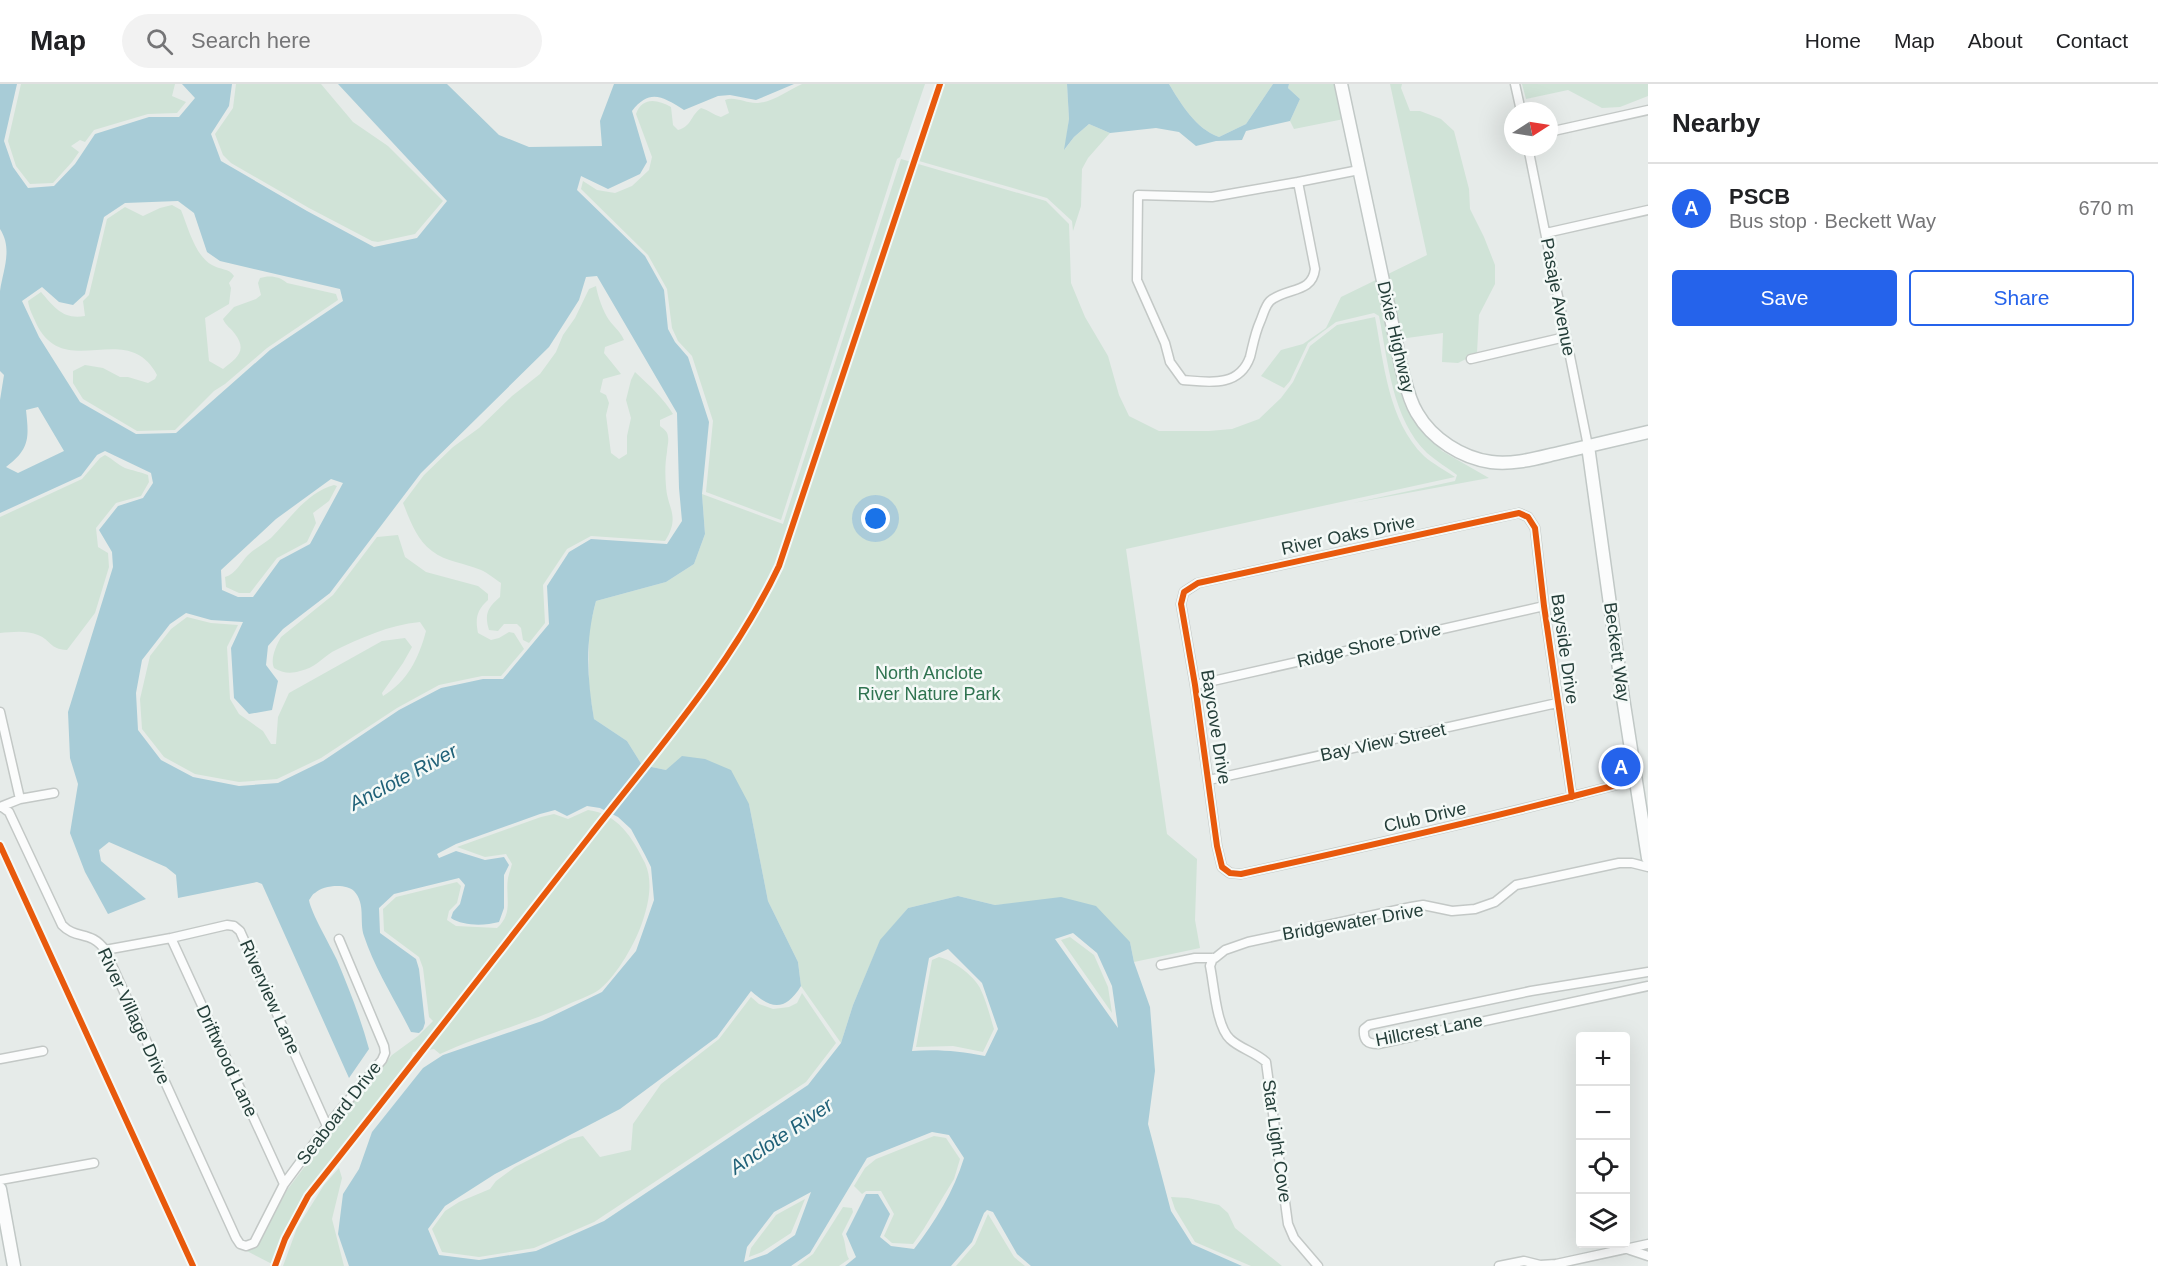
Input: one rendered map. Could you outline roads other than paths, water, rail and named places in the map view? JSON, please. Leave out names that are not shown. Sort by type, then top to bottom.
[{"type":"street","name":"Dixie Highway","points":[[1341,84],[1402,370],[1412,404],[1426,427],[1467,456],[1491,462],[1512,463],[1648,432]]},
{"type":"street","points":[[1515,84],[1519,102]]},
{"type":"street","points":[[1558,130],[1648,110]]},
{"type":"street","name":"Pasaje Avenue","points":[[1530,156],[1588,446]]},
{"type":"street","points":[[1298,182],[1316,269],[1314,279],[1308,285],[1282,294],[1268,303],[1256,331],[1249,359],[1239,373],[1227,381],[1183,380],[1170,362],[1165,343],[1137,280],[1138,195],[1212,197],[1359,170]]},
{"type":"street","points":[[1546,233],[1648,210]]},
{"type":"street","points":[[1471,359],[1565,337]]},
{"type":"street","name":"Beckett Way","points":[[1588,446],[1648,858]]},
{"type":"street","name":"River Oaks Drive","points":[[1184,592],[1198,583],[1520,513]]},
{"type":"street","name":"Bayside Drive","points":[[1520,513],[1528,517],[1535,528],[1557,703],[1572,797]]},
{"type":"street","name":"Baycove Drive","points":[[1184,592],[1181,604],[1222,867]]},
{"type":"street","name":"Ridge Shore Drive","points":[[1195,685],[1544,606]]},
{"type":"street","name":"Bay View Street","points":[[1209,780],[1557,703]]},
{"type":"street","points":[[0,711],[20,799]]},
{"type":"street","name":"Club Drive","points":[[1222,867],[1230,873],[1241,874],[1411,836],[1635,780]]},
{"type":"street","points":[[1,807],[20,799],[54,793]]},
{"type":"street","name":"River Village Drive","points":[[1,807],[9,812],[59,921],[69,931],[94,938],[105,950],[236,1238],[240,1244],[246,1246]]},
{"type":"street","name":"Bridgewater Drive","points":[[1161,965],[1195,958],[1213,958],[1225,950],[1248,942],[1411,907],[1423,905],[1452,911],[1474,909],[1495,902],[1516,885],[1622,863],[1648,867]]},
{"type":"street","name":"Riverview Lane","points":[[105,950],[227,925],[234,926],[240,932],[327,1126]]},
{"type":"street","name":"Driftwood Lane","points":[[171,938],[284,1184]]},
{"type":"street","name":"Seaboard Drive","points":[[246,1246],[254,1243],[284,1184],[327,1126],[382,1060],[385,1053],[339,939]]},
{"type":"street","name":"Star Light Cove","points":[[1213,958],[1210,966],[1221,1025],[1230,1039],[1258,1054],[1266,1062],[1288,1224],[1294,1238],[1318,1266]]},
{"type":"street","name":"Hillcrest Lane","points":[[1648,972],[1541,989],[1369,1025],[1364,1029],[1363,1036],[1365,1041],[1378,1044],[1648,986]]},
{"type":"street","points":[[0,1059],[43,1051]]},
{"type":"street","points":[[0,1180],[94,1163]]},
{"type":"street","points":[[0,1189],[14,1266]]},
{"type":"street","points":[[1499,1266],[1524,1261],[1540,1265],[1556,1264],[1630,1250],[1648,1244]]},
{"type":"street","points":[[1630,1250],[1648,1256]]},
{"type":"water","name":"Anclote River","points":[[0,84],[17,84],[4,141],[13,167],[28,188],[54,186],[75,164],[95,134],[149,117],[179,117],[195,98],[182,84],[232,84],[229,106],[211,134],[221,161],[374,247],[417,238],[447,201],[338,84],[447,84],[499,135],[529,147],[602,146],[600,121],[614,84],[794,84],[756,100],[730,95],[718,96],[684,110],[670,101],[657,97],[645,99],[632,111],[647,162],[640,174],[608,189],[581,176],[577,190],[645,256],[664,290],[668,329],[675,342],[688,357],[709,422],[702,494],[705,534],[694,564],[666,582],[596,601],[592,616],[588,660],[594,719],[627,741],[642,765],[666,770],[682,756],[705,759],[731,770],[749,804],[768,901],[798,962],[801,986],[789,1000],[778,1005],[765,1001],[751,991],[717,1037],[620,1109],[495,1174],[445,1206],[428,1229],[439,1255],[479,1260],[536,1251],[604,1221],[808,1085],[841,1043],[853,1005],[880,940],[908,908],[958,896],[995,905],[1061,897],[1096,906],[1130,942],[1134,962],[1150,1007],[1155,1071],[1148,1124],[1171,1211],[1192,1244],[1242,1266],[1031,1266],[1017,1254],[993,1212],[987,1210],[972,1242],[951,1266],[845,1266],[856,1257],[846,1234],[866,1194],[878,1194],[890,1214],[880,1237],[891,1246],[914,1249],[929,1228],[955,1182],[964,1158],[949,1135],[932,1132],[867,1158],[810,1253],[791,1266],[349,1266],[338,1234],[343,1194],[359,1169],[372,1132],[423,1068],[443,1055],[542,1021],[602,992],[636,951],[654,900],[651,867],[631,829],[618,817],[600,808],[587,806],[567,816],[555,810],[540,814],[456,844],[437,854],[439,858],[456,851],[485,860],[504,857],[509,865],[504,875],[504,908],[499,922],[461,923],[451,918],[460,904],[465,885],[459,878],[394,894],[379,908],[380,933],[416,959],[425,1023],[419,1033],[411,1032],[374,960],[364,936],[358,896],[346,887],[334,886],[319,890],[309,900],[310,906],[337,960],[359,1015],[369,1049],[349,1078],[262,884],[257,882],[178,898],[176,875],[166,867],[109,842],[99,850],[101,861],[146,899],[108,914],[85,872],[70,833],[78,784],[70,758],[68,712],[113,567],[112,552],[99,530],[118,506],[143,498],[153,483],[151,473],[105,451],[97,455],[81,476],[0,513],[0,400],[4,375],[0,371],[0,291],[7,252],[0,229]],"holes":[[[178,201],[194,213],[207,252],[220,261],[340,289],[343,301],[270,350],[176,433],[136,434],[80,402],[39,337],[22,301],[42,287],[59,302],[73,305],[85,294],[104,217],[125,203]],[[597,276],[677,413],[682,521],[667,544],[591,539],[569,552],[547,586],[549,624],[503,679],[483,679],[441,688],[399,710],[323,761],[278,783],[239,786],[193,777],[161,760],[138,730],[136,693],[142,660],[170,624],[186,613],[211,620],[243,622],[231,648],[234,698],[249,714],[272,710],[278,681],[266,665],[268,646],[283,629],[330,593],[421,473],[549,347],[579,300],[586,277]],[[38,407],[64,451],[18,473],[6,467],[24,448],[26,410]],[[331,479],[343,483],[310,544],[280,560],[253,597],[238,597],[222,590],[221,570],[276,519]],[[1073,933],[1097,953],[1112,986],[1118,1028],[1055,939]],[[948,949],[982,983],[998,1029],[985,1056],[948,1051],[912,1051],[929,958]],[[811,1192],[795,1235],[767,1254],[744,1262],[747,1247],[774,1212]]]},
{"type":"water","points":[[1067,84],[1169,84],[1196,122],[1219,137],[1246,124],[1273,84],[1289,84],[1288,88],[1300,99],[1290,121],[1246,131],[1242,140],[1216,141],[1196,146],[1179,132],[1156,128],[1110,133],[1089,124],[1074,137],[1064,150],[1069,119]]},
{"type":"place","name":"PSCB","points":[[1621,767]]},
{"type":"park label","name":"North Anclote River Nature Park","points":[[929,683]]}]
